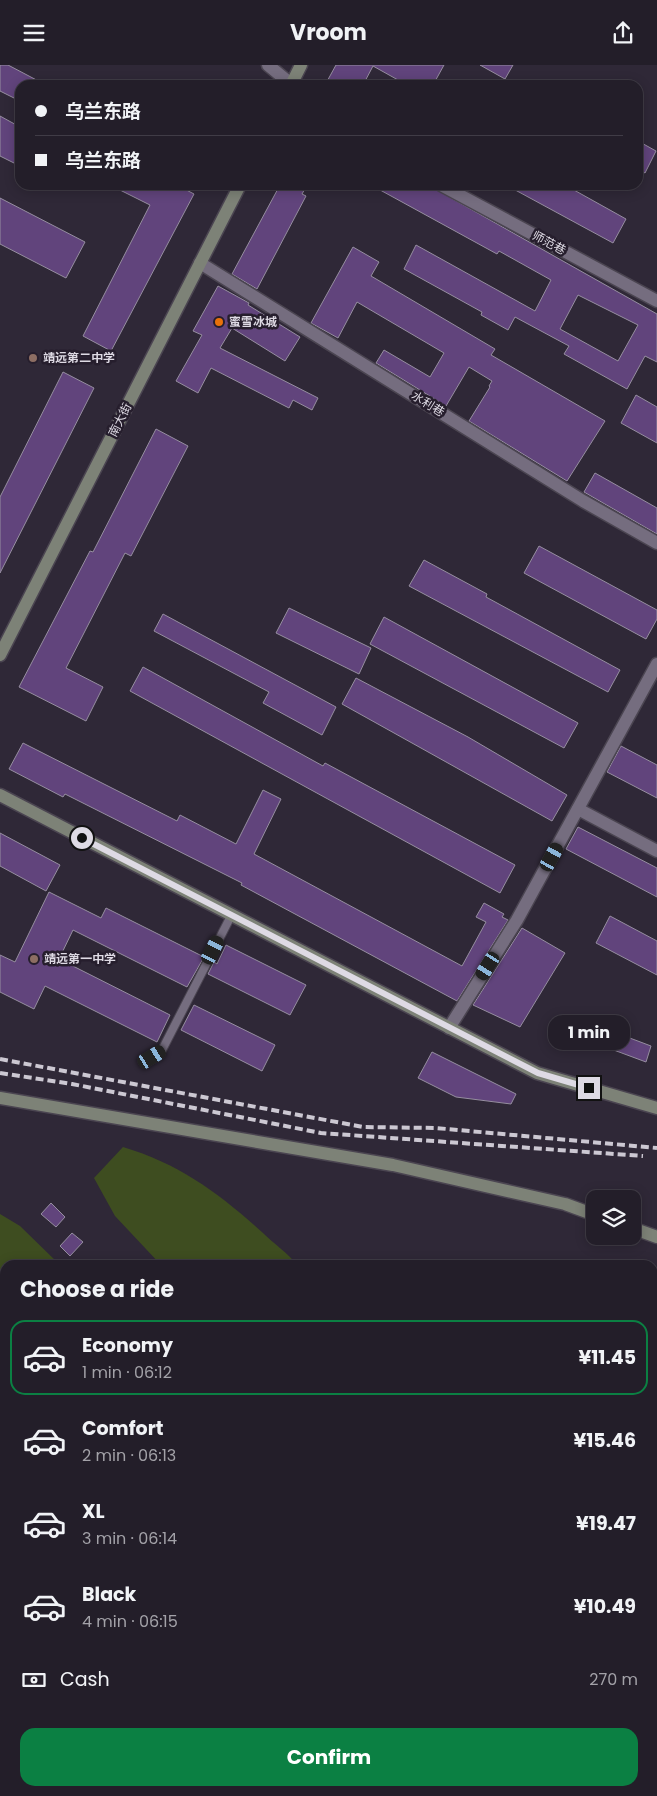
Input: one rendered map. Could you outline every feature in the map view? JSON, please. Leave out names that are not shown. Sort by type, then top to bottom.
[{"type":"main road","points":[[294,80],[301,65]]},
{"type":"main road","name":"南大街","points":[[0,655],[237,190]]},
{"type":"main road","points":[[0,795],[538,1073],[657,1108]]},
{"type":"main road","points":[[0,1098],[393,1165],[565,1204],[586,1212]]},
{"type":"main road","points":[[641,1231],[657,1237]]},
{"type":"street","points":[[268,65],[285,80]]},
{"type":"street","name":"师范巷","points":[[450,190],[657,301]]},
{"type":"street","name":"水利巷","points":[[200,263],[575,496],[657,543]]},
{"type":"street","points":[[450,1028],[517,920],[657,664]]},
{"type":"street","points":[[578,809],[657,851]]},
{"type":"lane","points":[[152,1057],[161,1051],[231,916]]},
{"type":"green space","points":[[123,1147],[144,1154],[181,1171],[215,1193],[292,1260],[156,1260],[115,1216],[94,1178]]},
{"type":"green space","points":[[0,1214],[20,1226],[55,1260],[0,1260]]},
{"type":"building","points":[[0,65],[8,65],[36,80],[15,80],[15,98],[0,91]]},
{"type":"building","points":[[336,65],[444,65],[436,80],[398,80],[373,66],[366,80],[328,80]]},
{"type":"building","points":[[480,65],[513,65],[505,79]]},
{"type":"building","points":[[0,116],[15,124],[15,164],[0,156]]},
{"type":"building","points":[[643,144],[656,151],[645,173],[643,172]]},
{"type":"building","points":[[120,190],[186,190],[194,194],[111,351],[83,336],[150,205]]},
{"type":"building","points":[[277,190],[304,190],[302,194],[306,196],[257,289],[232,274]]},
{"type":"building","points":[[380,190],[437,190],[657,314],[657,362],[645,356],[627,389],[564,354],[569,346],[515,317],[508,330],[481,315],[482,312],[404,269],[416,245],[535,311],[551,280],[499,251],[497,254]],"holes":[[[578,295],[638,325],[618,361],[560,329]]]},
{"type":"building","points":[[515,190],[574,190],[626,219],[613,243]]},
{"type":"building","points":[[0,198],[85,242],[66,278],[0,244]]},
{"type":"building","points":[[353,247],[379,262],[371,276],[495,349],[491,355],[605,421],[567,481],[469,421],[492,381],[469,367],[446,406],[376,363],[384,350],[430,377],[444,353],[357,302],[338,338],[311,323]]},
{"type":"building","points":[[218,286],[249,303],[248,305],[300,337],[285,361],[232,328],[220,348],[318,398],[312,410],[293,400],[289,408],[211,368],[198,393],[176,381],[202,335],[193,331]]},
{"type":"building","points":[[63,372],[94,388],[0,573],[0,497]]},
{"type":"building","points":[[636,395],[657,407],[657,443],[621,423]]},
{"type":"building","points":[[156,429],[188,446],[131,556],[125,553],[66,668],[103,687],[86,721],[19,687],[90,551],[93,552]]},
{"type":"building","points":[[595,473],[657,508],[657,534],[584,492]]},
{"type":"building","points":[[539,546],[657,610],[657,619],[646,639],[524,573]]},
{"type":"building","points":[[424,560],[487,594],[486,597],[620,670],[608,692],[409,586]]},
{"type":"building","points":[[289,608],[371,648],[359,674],[276,633]]},
{"type":"building","points":[[163,614],[336,707],[322,735],[263,703],[269,692],[154,631]]},
{"type":"building","points":[[384,617],[578,723],[564,748],[370,644]]},
{"type":"building","points":[[143,667],[323,766],[325,763],[515,865],[500,893],[130,691]]},
{"type":"building","points":[[356,678],[468,737],[567,795],[552,821],[342,704]]},
{"type":"building","points":[[23,743],[177,821],[180,815],[236,844],[263,790],[281,799],[254,854],[462,966],[486,922],[476,917],[484,903],[504,914],[502,917],[508,920],[457,1001],[241,885],[242,883],[65,794],[63,797],[9,769]]},
{"type":"building","points":[[621,746],[657,765],[657,798],[607,772]]},
{"type":"building","points":[[578,827],[657,868],[657,897],[566,849]]},
{"type":"building","points":[[0,833],[60,865],[46,891],[0,866]]},
{"type":"building","points":[[49,892],[101,918],[106,908],[204,957],[187,987],[73,930],[59,959],[170,1015],[157,1042],[45,986],[34,1009],[0,992],[0,955],[15,962]]},
{"type":"building","points":[[610,916],[657,941],[657,975],[596,943]]},
{"type":"building","points":[[522,928],[565,953],[520,1027],[473,1005]]},
{"type":"building","points":[[226,945],[306,985],[290,1015],[208,974],[214,962],[217,964]]},
{"type":"building","points":[[194,1005],[275,1045],[262,1071],[181,1030]]},
{"type":"building","points":[[574,1017],[651,1046],[646,1062],[568,1033]]},
{"type":"building","points":[[432,1052],[516,1094],[511,1104],[456,1097],[418,1078]]},
{"type":"building","points":[[51,1203],[65,1217],[56,1227],[41,1214]]},
{"type":"building","points":[[72,1233],[83,1242],[70,1256],[60,1246]]},
{"type":"railway","points":[[0,1059],[363,1127],[436,1128],[657,1148]]},
{"type":"railway","points":[[0,1073],[72,1084],[321,1133],[643,1156]]},
{"type":"place","name":"蜜雪冰城","points":[[219,322]]},
{"type":"place","name":"靖远第二中学","points":[[33,358]]},
{"type":"place","name":"靖远第一中学","points":[[34,959]]},
{"type":"route","points":[[82,838],[292,948],[538,1073],[589,1088]]}]
